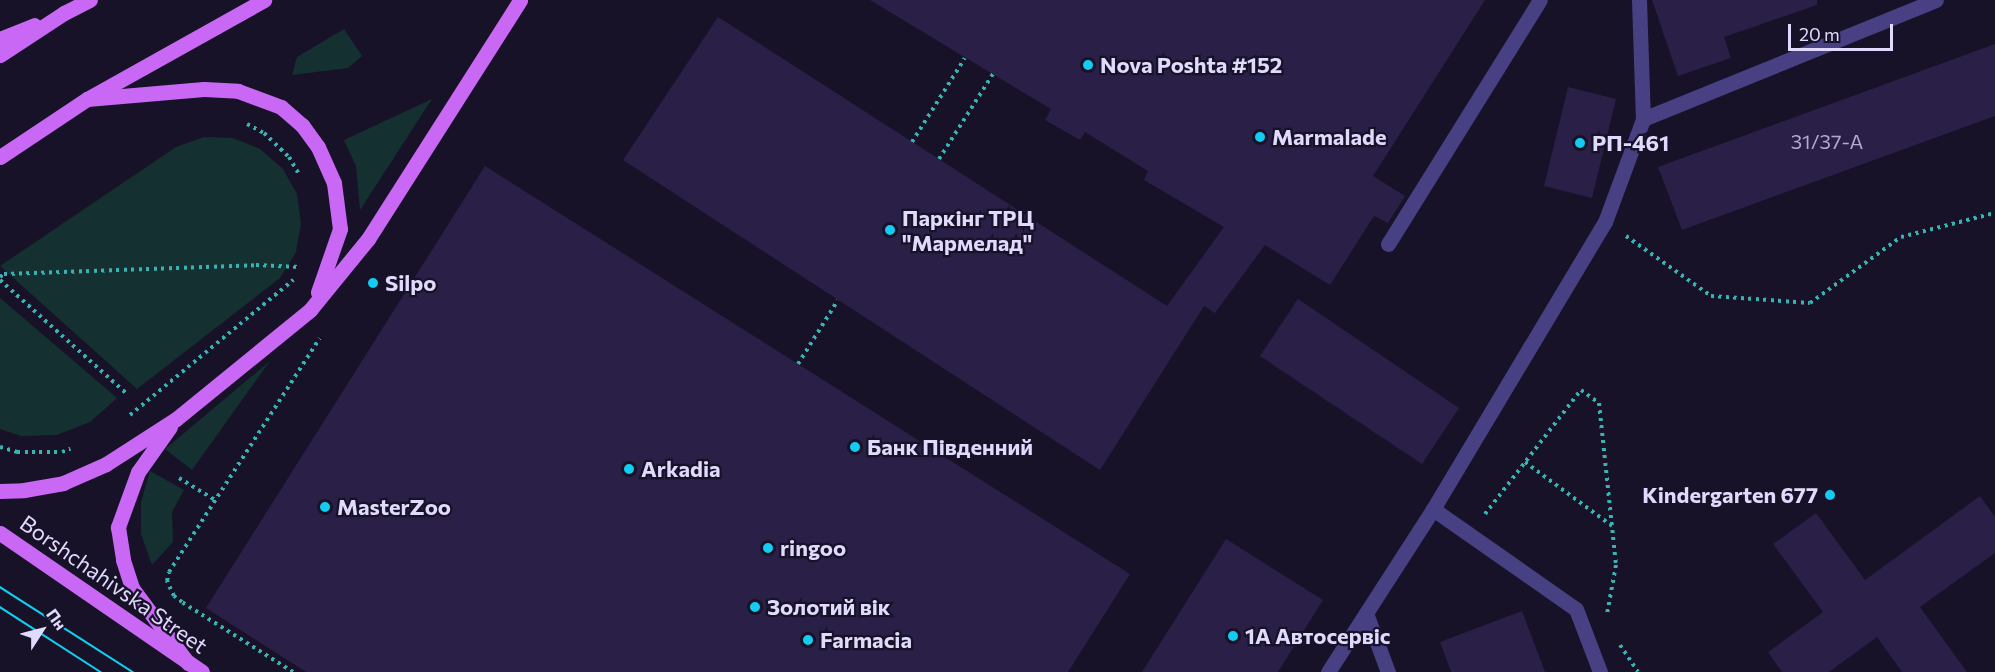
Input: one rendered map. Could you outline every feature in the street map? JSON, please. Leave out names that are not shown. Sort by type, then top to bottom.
[{"type":"main road","points":[[0,39],[90,0]]},
{"type":"main road","points":[[0,157],[87,99],[264,0]]},
{"type":"main road","points":[[0,491],[24,490],[63,483],[106,464],[176,419],[310,310],[368,239],[520,0]]},
{"type":"main road","points":[[0,55],[64,13]]},
{"type":"main road","points":[[87,99],[204,89],[238,91],[281,107],[302,125],[318,147],[334,183],[340,229],[329,267],[310,310]]},
{"type":"main road","points":[[176,419],[138,472],[118,527],[123,560],[132,588],[188,663]]},
{"type":"main road","name":"Borshchahivska Street","points":[[0,533],[202,672]]},
{"type":"lane","points":[[1388,244],[1540,0]]},
{"type":"lane","points":[[1328,672],[1432,509],[1605,222],[1643,119],[1639,0]]},
{"type":"lane","points":[[1643,119],[1936,0]]},
{"type":"lane","points":[[1432,509],[1576,609],[1600,672]]},
{"type":"lane","points":[[1366,613],[1388,672]]},
{"type":"path","points":[[912,142],[965,58]]},
{"type":"path","points":[[939,159],[993,74]]},
{"type":"path","points":[[240,121],[264,133],[289,158],[306,186]]},
{"type":"path","points":[[1605,222],[1711,296],[1810,303],[1901,237],[1995,213]]},
{"type":"path","points":[[121,422],[293,280],[304,259]]},
{"type":"path","points":[[127,394],[0,279],[4,274],[245,266],[300,267]]},
{"type":"path","points":[[798,364],[838,300]]},
{"type":"path","points":[[1469,534],[1581,390],[1599,403],[1616,565],[1606,617]]},
{"type":"path","points":[[0,447],[17,452],[62,452],[72,448]]},
{"type":"path","points":[[1525,462],[1612,526]]},
{"type":"path","points":[[179,478],[215,500]]},
{"type":"path","points":[[178,558],[169,572],[167,581],[174,596],[293,672]]},
{"type":"path","points":[[178,608],[182,602]]},
{"type":"path","points":[[1618,643],[1638,672]]},
{"type":"green space","points":[[344,29],[362,56],[348,68],[292,75],[297,57]]},
{"type":"green space","points":[[432,99],[360,210],[356,166],[344,140]]},
{"type":"green space","points":[[204,137],[233,138],[260,149],[283,169],[297,194],[301,224],[296,252],[280,278],[137,389],[0,266],[176,147]]},
{"type":"green space","points":[[0,298],[117,398],[90,422],[57,435],[21,436],[0,429]]},
{"type":"green space","points":[[270,361],[192,470],[165,449]]},
{"type":"green space","points":[[150,471],[184,490],[172,512],[173,542],[152,565],[141,534],[141,502]]},
{"type":"building","points":[[870,0],[1485,0],[1373,176],[1405,196],[1388,223],[1374,216],[1330,285],[1265,245],[1215,313],[1204,306],[1100,470],[623,160],[718,17],[1167,306],[1224,227],[1144,180],[1148,171],[1085,132],[1080,140],[1045,120],[1051,109]]},
{"type":"building","points":[[1652,0],[1817,0],[1817,5],[1724,37],[1731,58],[1678,76]]},
{"type":"building","points":[[1995,44],[1995,116],[1682,230],[1658,167]]},
{"type":"building","name":"РП-461","points":[[1568,87],[1616,99],[1592,198],[1544,186]]},
{"type":"building","name":"Arkadia","points":[[485,166],[1130,574],[1068,672],[306,672],[206,608]]},
{"type":"building","points":[[1298,299],[1459,408],[1422,464],[1260,356]]},
{"type":"building","points":[[1980,496],[1995,517],[1995,553],[1920,607],[1967,672],[1902,672],[1877,637],[1829,672],[1782,672],[1768,652],[1823,612],[1773,544],[1816,513],[1865,580]]},
{"type":"building","name":"1А Автосервіс","points":[[1226,539],[1323,600],[1278,672],[1142,672]]},
{"type":"building","points":[[1522,611],[1545,672],[1451,672],[1440,642]]},
{"type":"tram line","points":[[0,587],[133,672]]},
{"type":"tram line","points":[[0,607],[101,672]]},
{"type":"place","name":"Nova Poshta #152","points":[[1088,65]]},
{"type":"place","name":"Marmalade","points":[[1260,137]]},
{"type":"place","name":"РП-461","points":[[1580,143]]},
{"type":"place","name":"Паркінг ТРЦ \"Мармелад\"","points":[[890,230]]},
{"type":"place","name":"Silpo","points":[[373,283]]},
{"type":"place","name":"Банк Південний","points":[[855,447]]},
{"type":"place","name":"Arkadia","points":[[629,469]]},
{"type":"place","name":"Kindergarten 677","points":[[1830,495]]},
{"type":"place","name":"MasterZoo","points":[[325,507]]},
{"type":"place","name":"ringoo","points":[[768,548]]},
{"type":"place","name":"Золотий вік","points":[[755,607]]},
{"type":"place","name":"1А Автосервіс","points":[[1233,636]]},
{"type":"place","name":"Farmacia","points":[[808,640]]}]
